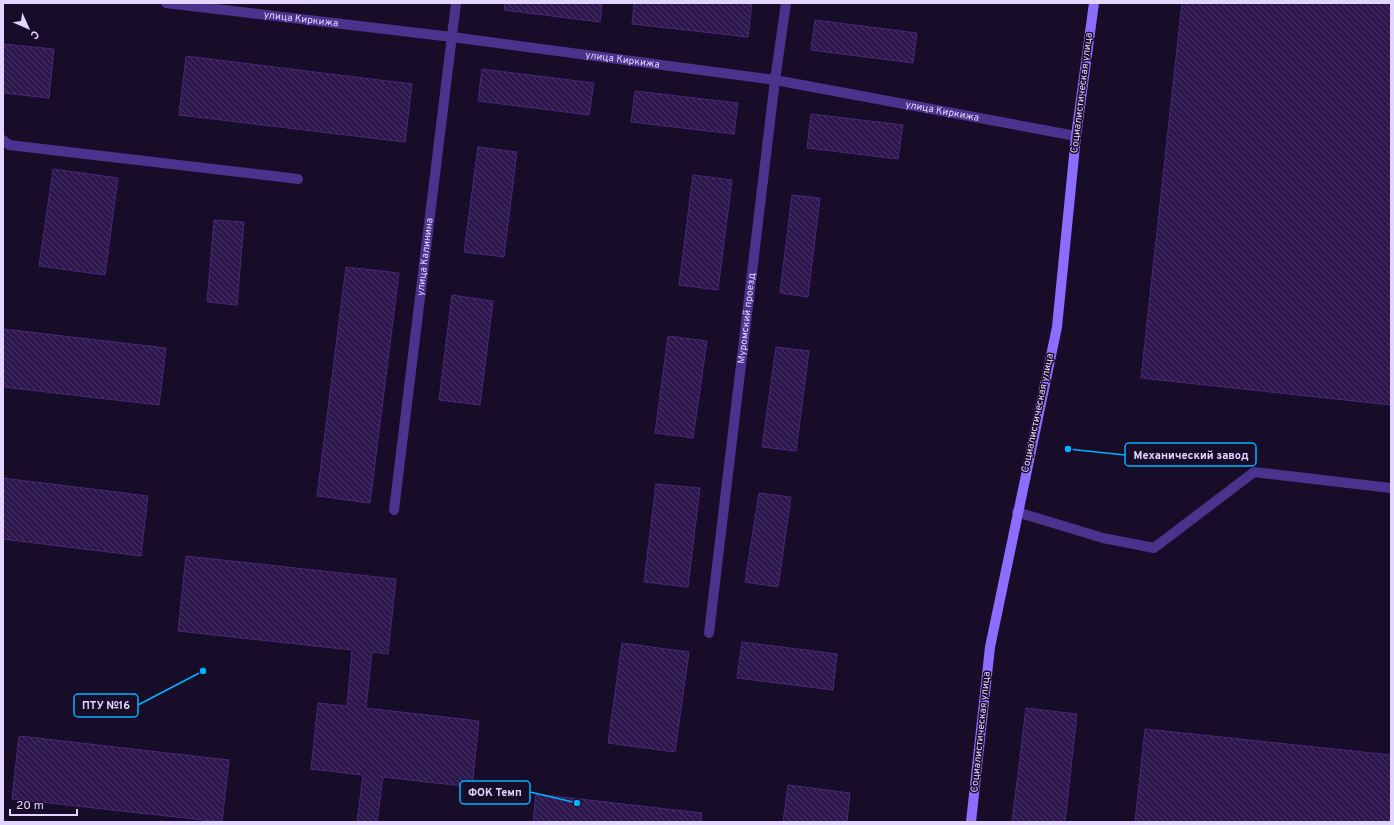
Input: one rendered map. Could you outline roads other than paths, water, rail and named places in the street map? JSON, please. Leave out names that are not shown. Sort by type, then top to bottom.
[{"type":"main road","name":"Социалистическая улица","points":[[971,822],[990,647],[1017,512],[1057,327],[1076,136],[1094,3]]},
{"type":"street","name":"улица Киркижа","points":[[166,3],[452,37],[775,80],[1076,136]]},
{"type":"street","name":"улица Калинина","points":[[394,510],[456,3]]},
{"type":"street","name":"Муромский проезд","points":[[709,633],[775,80],[786,3]]},
{"type":"street","points":[[3,140],[9,145],[298,179]]},
{"type":"street","points":[[1017,512],[1103,538],[1154,548],[1254,472],[1391,488]]},
{"type":"place","name":"Механический завод","points":[[1068,449]]},
{"type":"place","name":"ПТУ №16","points":[[203,671]]},
{"type":"place","name":"ФОК Темп","points":[[577,803]]}]
